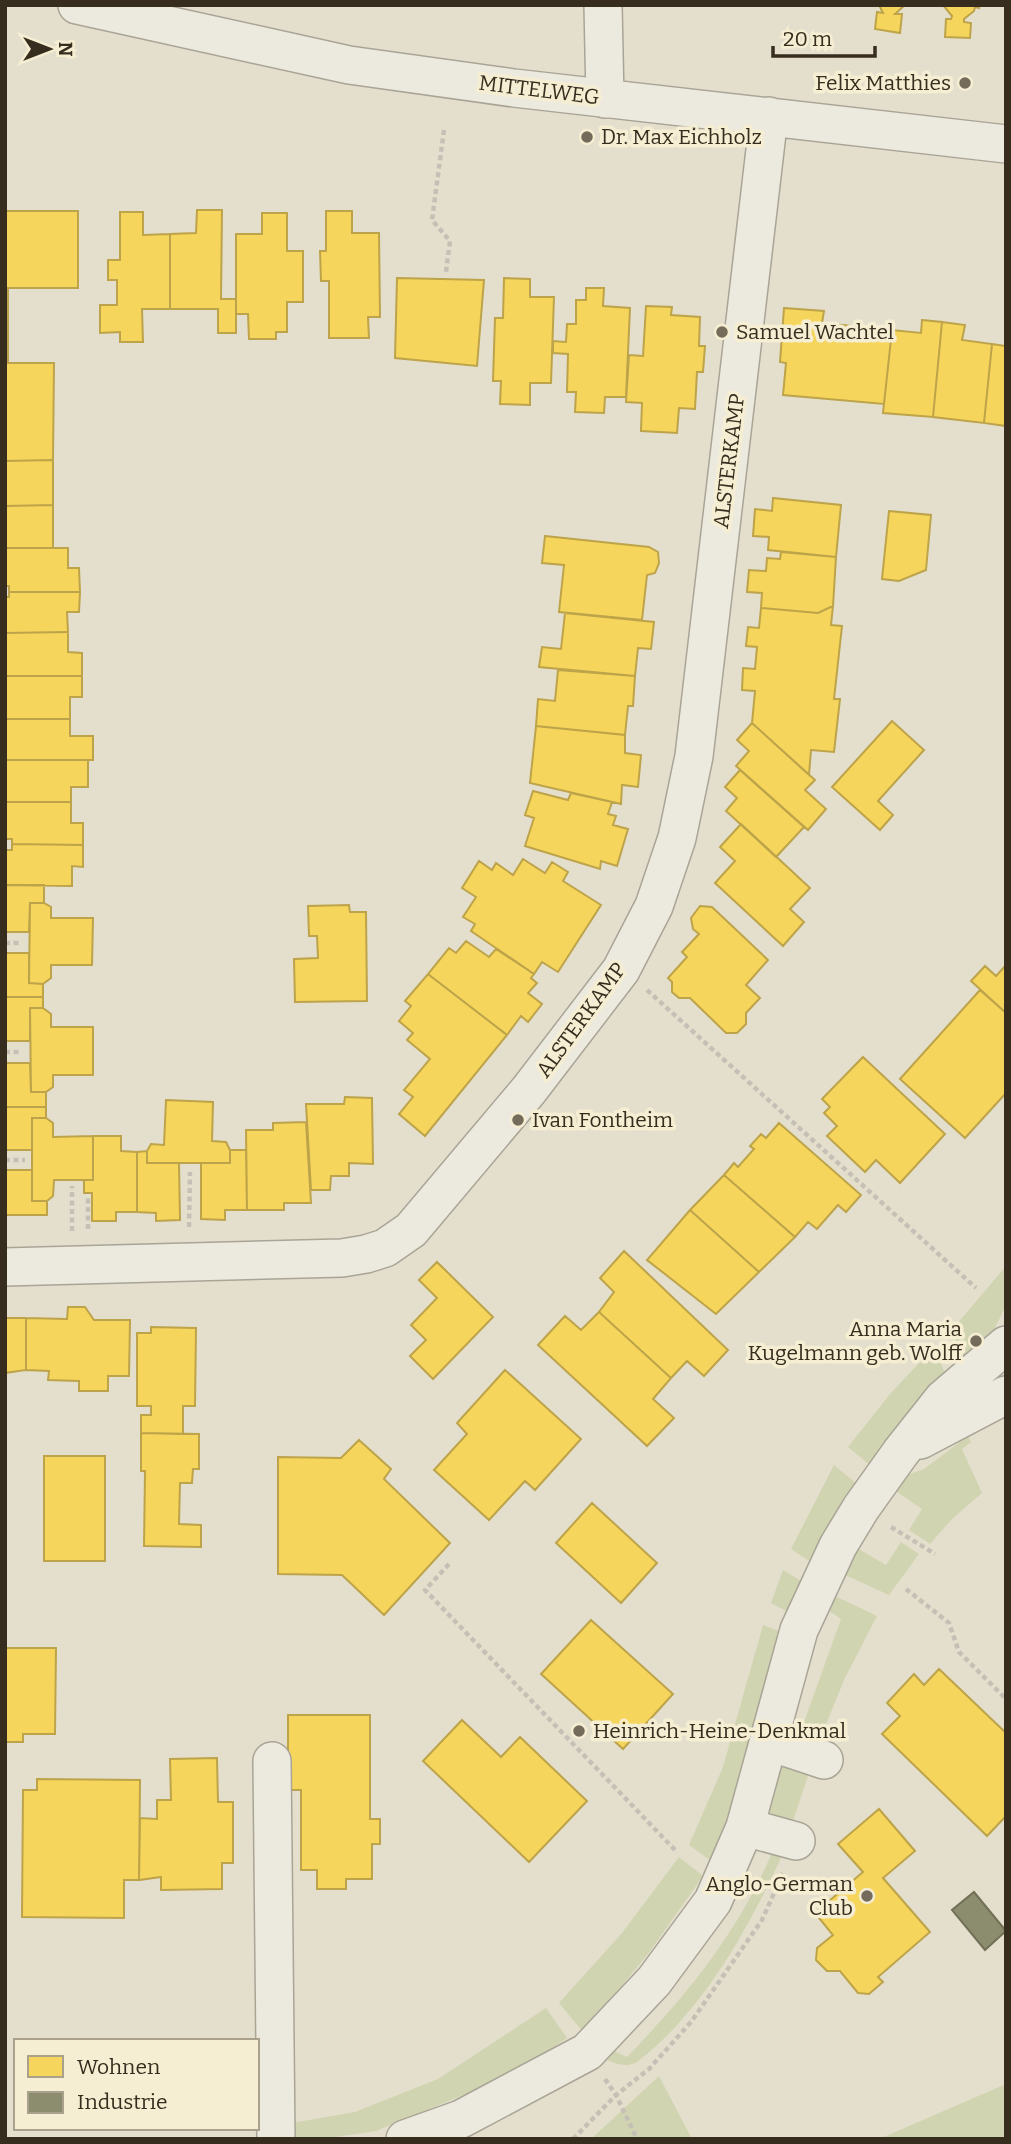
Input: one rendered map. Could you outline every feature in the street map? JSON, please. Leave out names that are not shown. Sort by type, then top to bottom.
[{"type":"street","name":"MITTELWEG","points":[[77,5],[349,65],[605,99],[1006,144]]},
{"type":"street","points":[[603,5],[605,99]]},
{"type":"street","name":"ALSTERKAMP","points":[[5,1266],[342,1258],[385,1248],[411,1230],[529,1090],[621,970],[654,906],[677,838],[694,756],[769,116]]},
{"type":"street","points":[[405,2139],[461,2119],[587,2052],[654,1981],[713,1901],[745,1827],[799,1630],[838,1546],[860,1508],[943,1399],[1006,1345]]},
{"type":"street","points":[[901,1451],[1006,1395]]},
{"type":"street","points":[[770,1742],[824,1760]]},
{"type":"street","points":[[272,1761],[276,2139]]},
{"type":"street","points":[[745,1827],[796,1841]]},
{"type":"path","points":[[444,130],[432,220],[450,241],[446,272]]},
{"type":"path","points":[[5,943],[20,943]]},
{"type":"path","points":[[638,982],[976,1288]]},
{"type":"path","points":[[5,1052],[22,1052]]},
{"type":"path","points":[[5,1160],[25,1160]]},
{"type":"path","points":[[189,1227],[190,1171]]},
{"type":"path","points":[[72,1186],[72,1233]]},
{"type":"path","points":[[88,1198],[88,1233]]},
{"type":"path","points":[[860,1508],[935,1554]]},
{"type":"path","points":[[449,1564],[425,1590],[676,1851]]},
{"type":"path","points":[[906,1589],[949,1623],[959,1652],[1006,1699]]},
{"type":"path","points":[[573,2139],[616,2095],[649,2069],[669,2048],[717,1986],[762,1920],[796,1841]]},
{"type":"path","points":[[587,2052],[616,2095],[637,2139]]},
{"type":"green space","points":[[1006,1266],[1006,1305],[991,1336],[964,1362],[951,1331]]},
{"type":"green space","points":[[935,1346],[946,1377],[870,1465],[848,1447],[890,1394]]},
{"type":"green space","points":[[968,1436],[971,1442],[962,1449],[982,1493],[952,1519],[930,1544],[909,1530],[922,1509],[893,1489],[905,1476],[924,1469]]},
{"type":"green space","points":[[834,1465],[857,1484],[811,1562],[791,1549]]},
{"type":"green space","points":[[901,1542],[919,1554],[889,1595],[843,1574],[857,1548],[886,1565]]},
{"type":"green space","points":[[783,1570],[801,1581],[788,1612],[771,1603]]},
{"type":"green space","points":[[833,1595],[877,1616],[845,1678],[817,1746],[787,1731],[791,1721],[803,1725],[841,1619],[826,1609]]},
{"type":"green space","points":[[763,1625],[781,1632],[735,1799],[711,1861],[689,1845],[723,1767]]},
{"type":"green space","points":[[783,1765],[809,1773],[791,1827],[782,1825],[768,1811],[777,1769]]},
{"type":"green space","points":[[774,1848],[785,1849],[757,1907],[723,1964],[684,2018],[637,2062],[625,2065],[607,2060],[614,2051],[627,2057],[711,1960],[745,1906]]},
{"type":"green space","points":[[679,1857],[703,1876],[648,1954],[583,2032],[559,2003],[622,1933]]},
{"type":"green space","points":[[546,2008],[567,2038],[514,2074],[376,2131],[322,2139],[291,2139],[292,2123],[355,2112],[438,2079]]},
{"type":"green space","points":[[659,2076],[692,2139],[591,2139]]},
{"type":"green space","points":[[1006,2084],[1006,2139],[879,2139]]},
{"type":"building: Wohnen","points":[[879,5],[905,5],[895,14],[902,14],[900,33],[875,29],[877,12],[883,13]]},
{"type":"building: Wohnen","points":[[943,5],[979,5],[979,8],[975,7],[964,19],[964,22],[971,23],[970,38],[945,37],[946,19],[951,19],[952,16]]},
{"type":"building: Wohnen","points":[[197,210],[222,210],[221,299],[236,299],[236,333],[218,333],[218,309],[170,309],[170,234],[196,233]]},
{"type":"building: Wohnen","points":[[5,211],[78,211],[78,288],[8,288],[8,363],[54,363],[53,460],[5,461]]},
{"type":"building: Wohnen","points":[[326,211],[352,211],[352,233],[379,233],[380,317],[368,317],[369,338],[329,338],[329,281],[321,281],[320,251],[326,251]]},
{"type":"building: Wohnen","points":[[120,212],[143,212],[143,235],[170,234],[170,309],[142,309],[143,342],[120,342],[120,332],[100,333],[100,305],[117,305],[117,280],[108,280],[108,260],[120,260]]},
{"type":"building: Wohnen","points":[[262,213],[287,213],[287,251],[303,251],[303,302],[287,302],[287,332],[276,332],[276,339],[249,339],[248,314],[236,314],[236,234],[262,234]]},
{"type":"building: Wohnen","points":[[397,278],[484,280],[477,366],[395,358]]},
{"type":"building: Wohnen","points":[[504,278],[530,279],[530,297],[554,297],[551,383],[530,383],[530,405],[500,404],[501,381],[493,381],[495,318],[503,318]]},
{"type":"building: Wohnen","points":[[586,288],[604,288],[603,306],[630,308],[626,397],[605,397],[604,413],[575,412],[576,392],[567,392],[568,354],[553,353],[553,341],[566,342],[567,324],[576,324],[576,300],[586,300]]},
{"type":"building: Wohnen","points":[[646,306],[672,307],[671,315],[700,317],[699,346],[705,346],[703,372],[697,372],[695,409],[679,408],[677,433],[641,431],[642,403],[626,402],[629,355],[643,356]]},
{"type":"building: Wohnen","points":[[784,308],[824,311],[822,323],[892,330],[884,404],[783,395],[786,363],[780,362]]},
{"type":"building: Wohnen","points":[[922,320],[942,322],[933,417],[883,413],[892,330],[921,333]]},
{"type":"building: Wohnen","points":[[942,322],[965,325],[962,340],[992,344],[984,423],[933,417]]},
{"type":"building: Wohnen","points":[[992,344],[1006,346],[1006,426],[984,423]]},
{"type":"building: Wohnen","points":[[53,460],[53,505],[5,506],[5,461]]},
{"type":"building: Wohnen","points":[[773,498],[841,505],[836,557],[768,550],[769,537],[753,536],[755,509],[772,511]]},
{"type":"building: Wohnen","points":[[53,505],[53,548],[5,548],[5,506]]},
{"type":"building: Wohnen","points":[[889,511],[931,515],[926,570],[899,581],[882,579]]},
{"type":"building: Wohnen","points":[[545,536],[649,547],[658,552],[659,563],[655,573],[647,575],[642,620],[559,612],[564,565],[542,563]]},
{"type":"building: Wohnen","points":[[5,548],[68,548],[68,568],[79,568],[80,592],[9,592],[9,586],[5,586]]},
{"type":"building: Wohnen","points":[[781,552],[836,557],[833,606],[818,613],[761,608],[762,593],[747,592],[749,570],[766,571],[767,558],[780,559]]},
{"type":"building: Wohnen","points":[[9,592],[80,592],[79,612],[67,612],[68,632],[5,633],[5,597],[9,597]]},
{"type":"building: Wohnen","points":[[833,606],[831,625],[842,626],[834,699],[840,699],[834,752],[811,750],[809,775],[752,723],[755,691],[742,690],[743,668],[755,669],[757,647],[746,646],[748,627],[759,628],[761,608],[818,613]]},
{"type":"building: Wohnen","points":[[565,613],[654,622],[651,649],[638,648],[635,676],[539,667],[542,647],[561,649]]},
{"type":"building: Wohnen","points":[[68,632],[68,652],[82,653],[82,676],[5,676],[5,633]]},
{"type":"building: Wohnen","points":[[558,670],[635,676],[633,706],[628,706],[625,735],[536,726],[538,699],[555,701]]},
{"type":"building: Wohnen","points":[[5,676],[82,676],[82,697],[70,697],[70,719],[5,719]]},
{"type":"building: Wohnen","points":[[5,719],[70,719],[70,736],[93,736],[93,760],[5,760]]},
{"type":"building: Wohnen","points":[[892,721],[924,750],[878,801],[893,815],[880,830],[832,787]]},
{"type":"building: Wohnen","points":[[752,723],[815,780],[805,790],[826,809],[808,830],[736,766],[749,751],[737,740]]},
{"type":"building: Wohnen","points":[[536,726],[625,735],[625,753],[641,755],[638,787],[622,785],[621,804],[530,783]]},
{"type":"building: Wohnen","points":[[5,760],[88,760],[88,787],[71,787],[71,802],[5,802]]},
{"type":"building: Wohnen","points":[[740,770],[804,827],[776,857],[726,811],[737,798],[725,787]]},
{"type":"building: Wohnen","points":[[533,791],[568,800],[571,793],[612,802],[608,814],[616,816],[613,825],[628,829],[617,866],[601,861],[600,869],[525,846],[534,818],[525,815]]},
{"type":"building: Wohnen","points":[[5,802],[71,802],[71,823],[83,823],[83,845],[12,844],[12,839],[5,839]]},
{"type":"building: Wohnen","points":[[741,824],[810,888],[790,909],[804,922],[783,946],[715,883],[735,861],[720,847]]},
{"type":"building: Wohnen","points":[[12,844],[83,845],[83,867],[72,866],[72,886],[5,885],[5,850],[12,850]]},
{"type":"building: Wohnen","points":[[523,859],[545,873],[552,862],[568,872],[563,881],[601,905],[558,972],[542,962],[534,974],[471,931],[475,924],[463,917],[476,897],[462,888],[479,861],[492,870],[496,863],[513,875]]},
{"type":"building: Wohnen","points":[[5,885],[44,885],[44,903],[30,903],[29,932],[5,932]]},
{"type":"building: Wohnen","points":[[30,903],[44,903],[51,907],[51,918],[93,918],[92,965],[51,965],[51,978],[43,984],[29,983]]},
{"type":"building: Wohnen","points":[[349,905],[350,912],[366,912],[367,1001],[295,1002],[294,959],[318,958],[317,936],[309,936],[308,906]]},
{"type":"building: Wohnen","points":[[700,906],[712,907],[768,960],[746,985],[760,998],[746,1013],[746,1024],[737,1033],[726,1033],[690,998],[679,998],[672,992],[672,982],[668,978],[687,957],[682,952],[699,934],[693,929],[691,918]]},
{"type":"building: Wohnen","points":[[466,941],[489,957],[496,949],[534,974],[531,978],[537,983],[528,993],[542,1004],[528,1022],[521,1016],[507,1035],[428,974],[449,948],[456,953]]},
{"type":"building: Wohnen","points":[[5,953],[29,953],[29,983],[43,984],[43,997],[5,997]]},
{"type":"building: Wohnen","points":[[1006,965],[1006,1013],[971,981],[985,966],[996,976]]},
{"type":"building: Wohnen","points":[[428,974],[507,1035],[425,1136],[399,1114],[413,1097],[404,1090],[430,1059],[407,1040],[413,1033],[399,1021],[411,1006],[405,1001]]},
{"type":"building: Wohnen","points":[[980,990],[1006,1013],[1006,1093],[965,1138],[900,1079]]},
{"type":"building: Wohnen","points":[[5,997],[43,997],[43,1008],[30,1008],[30,1041],[5,1041]]},
{"type":"building: Wohnen","points":[[30,1008],[43,1008],[51,1014],[51,1027],[93,1027],[93,1075],[53,1075],[53,1087],[46,1092],[31,1092]]},
{"type":"building: Wohnen","points":[[863,1057],[945,1134],[900,1183],[876,1160],[865,1172],[827,1136],[837,1126],[824,1113],[830,1107],[822,1099]]},
{"type":"building: Wohnen","points":[[5,1063],[30,1063],[31,1092],[46,1092],[46,1107],[5,1107]]},
{"type":"building: Wohnen","points":[[345,1097],[372,1098],[373,1164],[349,1163],[349,1176],[331,1176],[330,1190],[311,1190],[306,1104],[344,1104]]},
{"type":"building: Wohnen","points":[[166,1100],[213,1102],[212,1141],[226,1142],[230,1150],[230,1163],[147,1163],[147,1151],[151,1144],[164,1145]]},
{"type":"building: Wohnen","points":[[5,1107],[46,1107],[46,1118],[32,1118],[32,1150],[5,1150]]},
{"type":"building: Wohnen","points":[[32,1118],[46,1118],[53,1123],[53,1137],[93,1136],[93,1180],[54,1180],[53,1196],[47,1201],[32,1201]]},
{"type":"building: Wohnen","points":[[306,1122],[311,1203],[284,1203],[284,1210],[247,1210],[246,1130],[273,1130],[273,1123]]},
{"type":"building: Wohnen","points":[[779,1123],[861,1195],[846,1212],[838,1205],[817,1229],[808,1222],[795,1237],[724,1175],[734,1163],[738,1167],[754,1149],[750,1146],[761,1134],[766,1138]]},
{"type":"building: Wohnen","points":[[93,1136],[121,1136],[121,1151],[137,1152],[137,1212],[116,1212],[116,1221],[92,1221],[92,1193],[84,1193],[84,1180],[93,1180]]},
{"type":"building: Wohnen","points":[[230,1150],[246,1150],[247,1210],[225,1210],[225,1220],[201,1219],[201,1163],[230,1163]]},
{"type":"building: Wohnen","points":[[147,1151],[147,1163],[179,1163],[180,1220],[156,1221],[156,1213],[137,1212],[137,1152]]},
{"type":"building: Wohnen","points":[[5,1170],[32,1170],[32,1201],[47,1201],[47,1215],[5,1215]]},
{"type":"building: Wohnen","points":[[724,1175],[795,1237],[759,1272],[690,1210]]},
{"type":"building: Wohnen","points":[[690,1210],[759,1272],[716,1314],[647,1260]]},
{"type":"building: Wohnen","points":[[624,1251],[728,1350],[704,1376],[687,1361],[671,1378],[599,1312],[614,1292],[600,1278]]},
{"type":"building: Wohnen","points":[[437,1262],[493,1317],[433,1379],[410,1356],[426,1340],[411,1325],[437,1298],[419,1280]]},
{"type":"building: Wohnen","points":[[68,1307],[85,1307],[94,1320],[130,1320],[129,1376],[108,1376],[108,1391],[79,1391],[79,1381],[48,1380],[49,1371],[26,1370],[26,1318],[67,1319]]},
{"type":"building: Wohnen","points":[[599,1312],[671,1378],[653,1399],[674,1418],[647,1446],[538,1345],[565,1316],[581,1330]]},
{"type":"building: Wohnen","points":[[5,1318],[26,1318],[26,1370],[5,1373]]},
{"type":"building: Wohnen","points":[[151,1327],[196,1328],[195,1406],[183,1406],[183,1434],[141,1433],[141,1415],[151,1415],[151,1406],[137,1406],[137,1333],[151,1333]]},
{"type":"building: Wohnen","points":[[505,1370],[581,1439],[535,1490],[525,1481],[489,1520],[434,1470],[467,1434],[457,1423]]},
{"type":"building: Wohnen","points":[[141,1433],[199,1434],[199,1469],[193,1469],[192,1483],[180,1483],[179,1524],[201,1525],[201,1547],[144,1546],[145,1471],[141,1471]]},
{"type":"building: Wohnen","points":[[359,1440],[391,1469],[384,1479],[450,1543],[384,1615],[342,1575],[278,1574],[278,1457],[341,1458]]},
{"type":"building: Wohnen","points":[[44,1456],[105,1456],[105,1561],[44,1561]]},
{"type":"building: Wohnen","points":[[592,1503],[657,1563],[621,1603],[556,1543]]},
{"type":"building: Wohnen","points":[[591,1620],[673,1694],[623,1749],[541,1674]]},
{"type":"building: Wohnen","points":[[5,1648],[56,1648],[55,1734],[23,1734],[23,1742],[5,1742]]},
{"type":"building: Wohnen","points":[[939,1669],[1006,1733],[1006,1816],[987,1836],[882,1734],[900,1716],[887,1703],[914,1674],[924,1685]]},
{"type":"building: Wohnen","points":[[288,1715],[370,1715],[370,1819],[380,1819],[380,1844],[372,1844],[372,1879],[346,1879],[346,1889],[317,1889],[317,1870],[301,1870],[301,1790],[288,1790]]},
{"type":"building: Wohnen","points":[[462,1720],[501,1757],[520,1737],[587,1801],[529,1862],[423,1761]]},
{"type":"building: Wohnen","points":[[217,1758],[218,1802],[233,1802],[233,1863],[222,1863],[222,1889],[161,1890],[161,1877],[139,1880],[140,1818],[157,1819],[157,1800],[171,1800],[170,1759]]},
{"type":"building: Wohnen","points":[[37,1779],[140,1780],[139,1880],[124,1880],[124,1918],[22,1917],[23,1790],[37,1790]]},
{"type":"building: Wohnen","name":"Anglo-German Club","points":[[879,1809],[915,1851],[883,1878],[930,1932],[878,1977],[883,1982],[869,1994],[858,1993],[840,1971],[827,1971],[816,1960],[817,1948],[833,1935],[815,1913],[863,1872],[838,1844]]},
{"type":"building: Industrie","points":[[974,1892],[1006,1931],[985,1950],[952,1910]]},
{"type":"place","name":"Felix Matthies","points":[[965,83]]},
{"type":"place","name":"Dr. Max Eichholz","points":[[587,137]]},
{"type":"place","name":"Samuel Wachtel","points":[[722,332]]},
{"type":"place","name":"Ivan Fontheim","points":[[518,1120]]},
{"type":"place","name":"Anna Maria Kugelmann geb. Wolff","points":[[976,1341]]},
{"type":"place","name":"Heinrich-Heine-Denkmal","points":[[579,1731]]},
{"type":"place","name":"Anglo-German Club","points":[[867,1896]]}]
